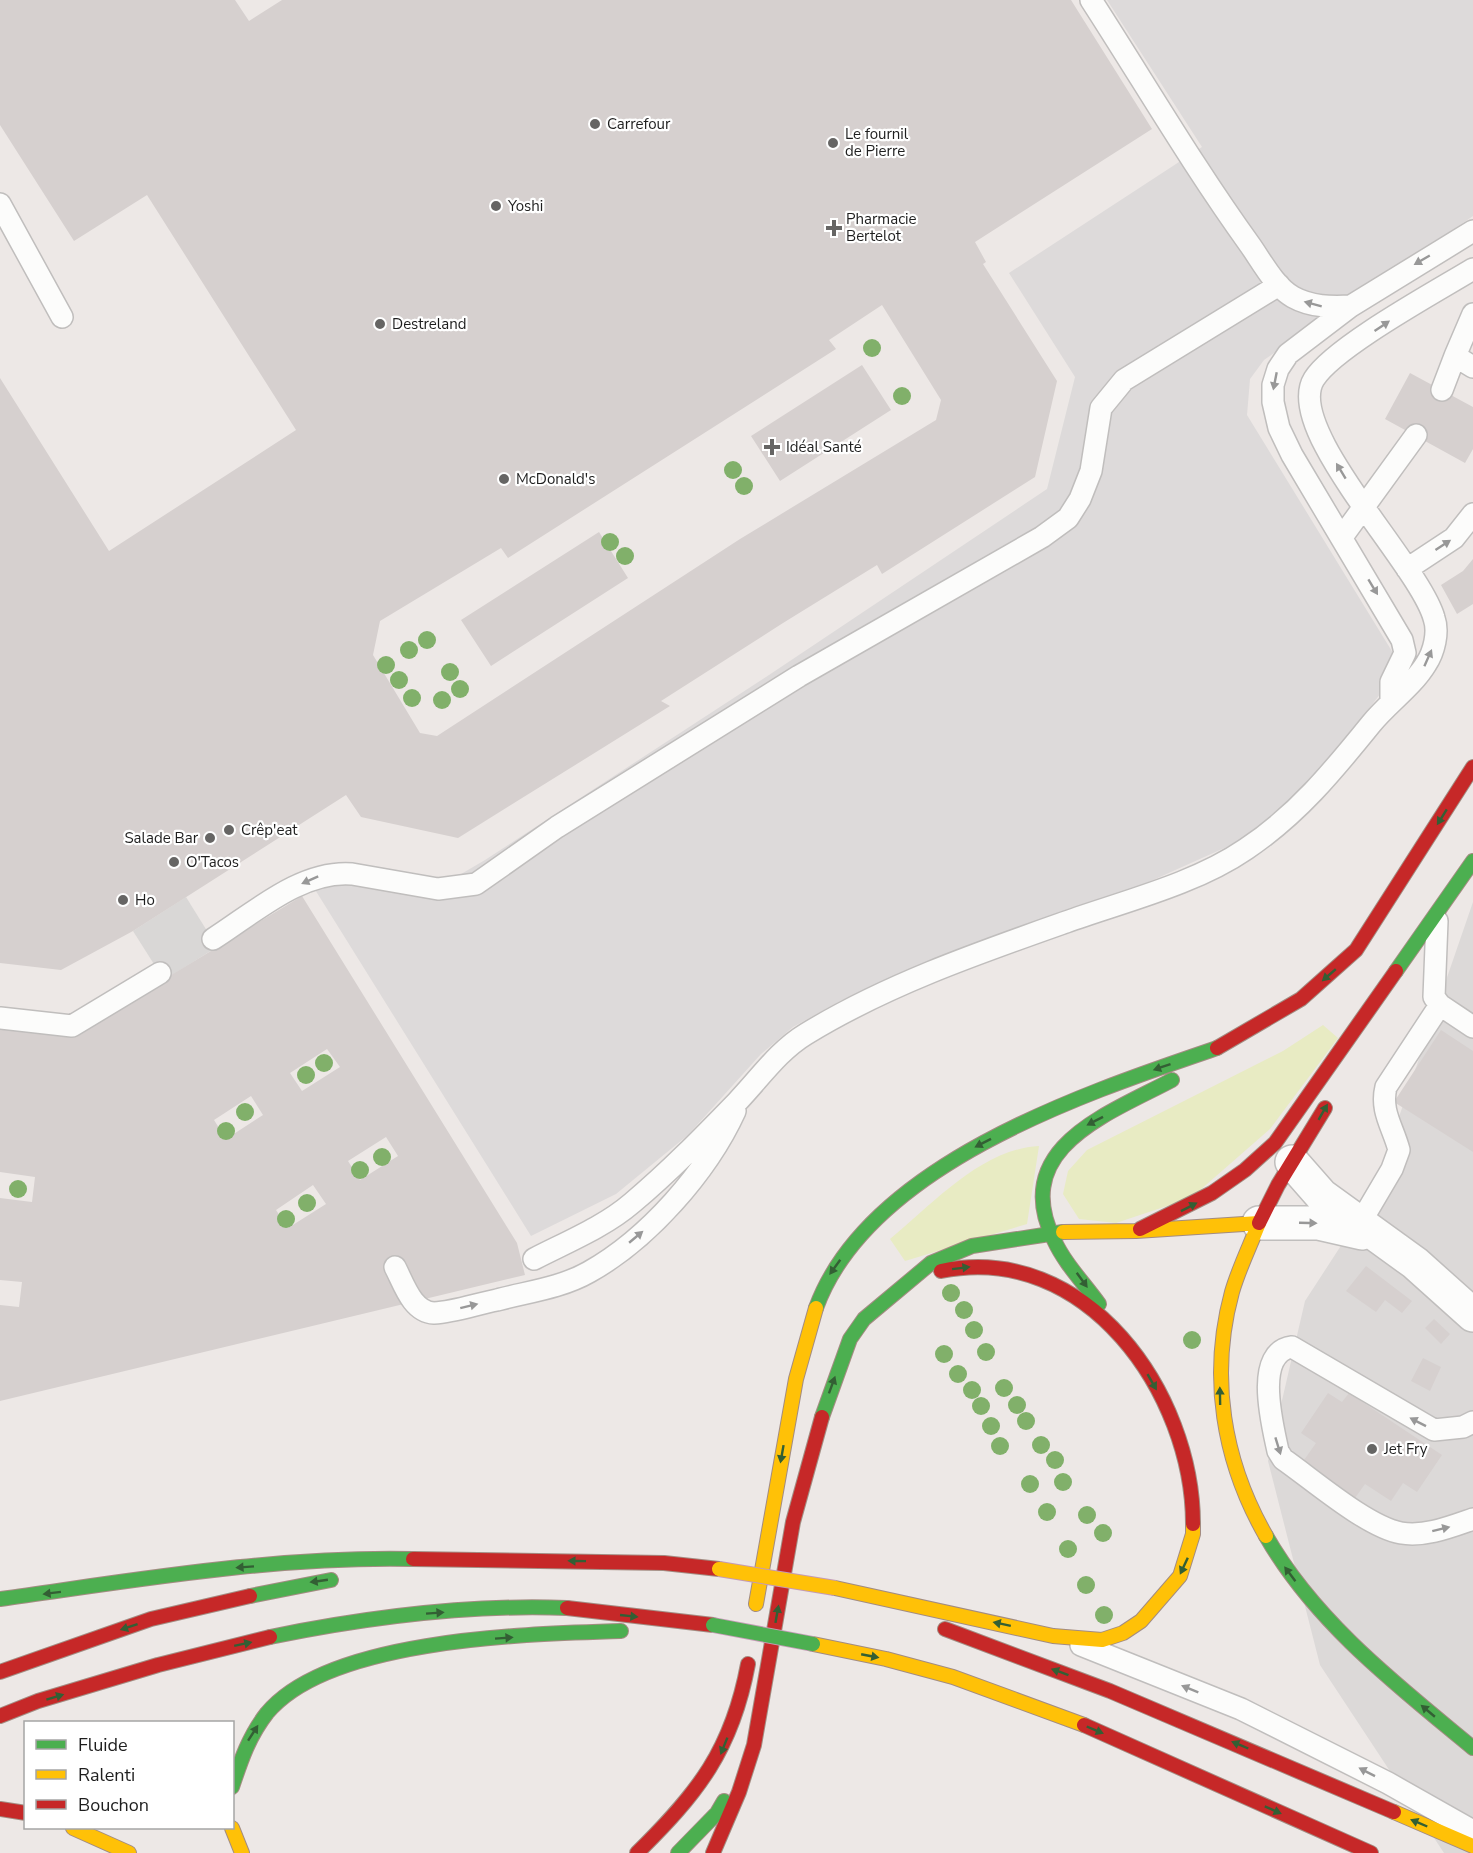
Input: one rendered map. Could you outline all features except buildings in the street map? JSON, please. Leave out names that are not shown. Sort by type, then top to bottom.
[{"type":"main road","points":[[0,1599],[236,1567],[370,1558],[664,1563],[719,1569],[835,1588],[1060,1637],[1102,1640],[1117,1636],[1134,1627],[1170,1596],[1192,1547],[1196,1519],[1193,1491],[1182,1437],[1133,1350],[1059,1248],[1050,1232],[1042,1194],[1043,1182],[1053,1154],[1066,1140],[1085,1126],[1177,1077],[1217,1048],[1264,1023],[1301,999],[1356,950],[1473,767]]},
{"type":"main road","points":[[1365,1040],[1473,862]]},
{"type":"main road","points":[[1136,1231],[1211,1196],[1256,1163],[1275,1143],[1473,862]]},
{"type":"main road","points":[[637,1853],[698,1790],[719,1757],[744,1691],[763,1555],[803,1347],[830,1275],[851,1246],[902,1195],[965,1152],[1023,1122],[1095,1091],[1217,1048]]},
{"type":"main road","points":[[1331,1098],[1292,1162],[1259,1223],[1235,1280],[1221,1349],[1221,1418],[1241,1496],[1265,1541],[1329,1622],[1367,1659],[1473,1748]]},
{"type":"main road","points":[[713,1853],[739,1792],[754,1745],[794,1522],[829,1392],[850,1339],[864,1319],[931,1263],[951,1253],[995,1241],[1050,1232],[1136,1231],[1259,1223]]},
{"type":"main road","points":[[905,1283],[954,1268],[974,1266],[1015,1268],[1075,1295],[1108,1323],[1133,1350]]},
{"type":"main road","points":[[376,1574],[481,1559]]},
{"type":"main road","points":[[0,1672],[151,1619],[294,1585],[341,1578]]},
{"type":"main road","points":[[835,1588],[1110,1691],[1473,1846]]},
{"type":"main road","points":[[0,1716],[143,1669],[219,1649],[348,1622],[405,1615],[551,1607],[713,1625],[886,1659],[953,1677],[1089,1727],[1371,1853]]},
{"type":"main road","points":[[234,1780],[243,1750],[273,1708],[294,1690],[340,1665],[381,1652],[451,1642],[713,1625]]},
{"type":"main road","points":[[678,1853],[717,1813],[754,1745]]},
{"type":"main road","points":[[0,1809],[24,1813]]},
{"type":"main road","points":[[77,1829],[129,1853]]},
{"type":"main road","points":[[233,1829],[242,1853]]},
{"type":"street","points":[[1292,1162],[1321,1195],[1357,1227],[1386,1242],[1430,1275],[1473,1315]]},
{"type":"street","points":[[1259,1223],[1318,1223],[1357,1227]]},
{"type":"lane","points":[[1091,0],[1226,211],[1279,285],[1292,297],[1308,303],[1324,307],[1351,306]]},
{"type":"lane","points":[[0,204],[62,317]]},
{"type":"lane","points":[[1391,702],[1391,682],[1405,653],[1402,640],[1292,455],[1279,428],[1273,402],[1273,385],[1278,369],[1288,354],[1351,306],[1473,231]]},
{"type":"lane","points":[[534,1259],[591,1230],[631,1204],[802,1036],[853,1007],[977,956],[1166,888],[1243,852],[1288,818],[1319,788],[1391,702],[1417,677],[1428,662],[1436,634],[1436,621],[1407,569],[1364,508],[1317,431],[1308,407],[1308,391],[1314,379],[1334,359],[1386,323],[1473,269]]},
{"type":"lane","points":[[213,939],[295,887],[320,876],[337,873],[438,889],[476,884],[557,827],[799,676],[1042,537],[1068,518],[1080,499],[1091,471],[1101,408],[1113,391],[1124,380],[1279,285]]},
{"type":"lane","points":[[1442,390],[1464,362],[1473,314]]},
{"type":"lane","points":[[1342,537],[1416,435]]},
{"type":"lane","points":[[1407,569],[1454,538],[1473,514]]},
{"type":"lane","points":[[1437,921],[1434,998],[1440,1005],[1473,1027]]},
{"type":"lane","points":[[0,1018],[72,1026],[160,973]]},
{"type":"lane","points":[[1357,1227],[1392,1169],[1399,1150],[1384,1112],[1382,1101],[1386,1087],[1440,1005]]},
{"type":"lane","points":[[395,1267],[414,1304],[427,1313],[558,1285],[589,1272],[634,1239],[686,1189],[723,1137],[740,1099]]},
{"type":"lane","points":[[1473,1422],[1462,1427],[1434,1430],[1292,1347],[1282,1350],[1276,1359],[1267,1387],[1278,1450],[1283,1459],[1376,1523],[1399,1533],[1417,1534],[1473,1519]]},
{"type":"lane","points":[[1060,1637],[1241,1709],[1388,1783],[1473,1831]]},
{"type":"shaded area","points":[[1107,0],[1473,0],[1473,216],[1264,360],[1250,379],[1247,415],[1401,666],[1345,741],[1283,812],[1231,845],[1142,885],[840,1001],[793,1027],[761,1054],[688,1135],[616,1194],[531,1236],[314,888],[333,882],[427,894],[485,860],[766,677],[1047,489],[1075,377],[1009,273],[1202,147]]},
{"type":"shaded area","points":[[1473,902],[1473,1853],[1444,1853],[1320,1665],[1268,1461],[1305,1301],[1370,1201]]},
{"type":"green space","points":[[1323,1025],[1338,1038],[1270,1129],[1191,1198],[1116,1223],[1079,1219],[1063,1194],[1068,1171],[1087,1150],[1283,1051]]},
{"type":"green space","points":[[1039,1146],[1027,1224],[905,1261],[890,1239],[941,1195],[959,1180],[997,1157],[1018,1149]]},
{"type":"pier","points":[[186,897],[217,947],[164,980],[133,931]]},
{"type":"traffic: fast","points":[[1396,971],[1473,861]]},
{"type":"traffic: fast","points":[[816,1308],[843,1258],[882,1213],[931,1175],[986,1141],[1046,1112],[1217,1048]]},
{"type":"traffic: fast","points":[[1099,1304],[1058,1249],[1044,1208],[1044,1181],[1055,1158],[1072,1138],[1120,1106],[1172,1080]]},
{"type":"traffic: fast","points":[[822,1417],[850,1339],[864,1319],[931,1263],[972,1246],[1063,1232]]},
{"type":"traffic: fast","points":[[1266,1536],[1308,1597],[1333,1625],[1387,1676],[1473,1748]]},
{"type":"traffic: fast","points":[[0,1599],[258,1565],[361,1559],[413,1559]]},
{"type":"traffic: fast","points":[[250,1596],[331,1580]]},
{"type":"traffic: fast","points":[[270,1637],[344,1623],[418,1613],[492,1608],[567,1608]]},
{"type":"traffic: fast","points":[[713,1625],[813,1644]]},
{"type":"traffic: fast","points":[[234,1781],[250,1739],[267,1713],[296,1688],[336,1669],[382,1655],[485,1638],[621,1631]]},
{"type":"traffic: fast","points":[[678,1853],[717,1813],[724,1801]]},
{"type":"traffic: slow","points":[[1063,1232],[1136,1231],[1259,1223],[1232,1292],[1225,1324],[1221,1386],[1230,1448],[1239,1478],[1266,1536]]},
{"type":"traffic: slow","points":[[756,1604],[796,1379],[816,1308]]},
{"type":"traffic: slow","points":[[835,1588],[1053,1636],[1102,1640],[1123,1633],[1141,1621],[1180,1576],[1193,1534],[1193,1524]]},
{"type":"traffic: slow","points":[[719,1569],[835,1588]]},
{"type":"traffic: slow","points":[[813,1644],[886,1659],[953,1677],[1084,1725]]},
{"type":"traffic: slow","points":[[1394,1812],[1473,1846]]},
{"type":"traffic: slow","points":[[75,1829],[129,1853]]},
{"type":"traffic: slow","points":[[232,1829],[242,1853]]},
{"type":"traffic: jam","points":[[1217,1048],[1301,999],[1356,950],[1473,767]]},
{"type":"traffic: jam","points":[[1140,1229],[1212,1193],[1245,1170],[1275,1143],[1396,971]]},
{"type":"traffic: jam","points":[[1259,1223],[1278,1185],[1325,1108]]},
{"type":"traffic: jam","points":[[941,1271],[993,1268],[1042,1279],[1084,1303],[1121,1337],[1151,1378],[1174,1425],[1188,1474],[1193,1524]]},
{"type":"traffic: jam","points":[[713,1853],[739,1792],[754,1745],[793,1522],[822,1417]]},
{"type":"traffic: jam","points":[[413,1559],[664,1563],[719,1569]]},
{"type":"traffic: jam","points":[[0,1672],[151,1619],[250,1596]]},
{"type":"traffic: jam","points":[[567,1608],[713,1625]]},
{"type":"traffic: jam","points":[[945,1629],[1110,1691],[1394,1812]]},
{"type":"traffic: jam","points":[[0,1716],[38,1701],[158,1665],[270,1637]]},
{"type":"traffic: jam","points":[[637,1853],[695,1790],[722,1746],[741,1694],[748,1664]]},
{"type":"traffic: jam","points":[[1084,1725],[1371,1853]]},
{"type":"traffic: jam","points":[[0,1809],[24,1813]]},
{"type":"place","name":"Carrefour","points":[[595,124]]},
{"type":"place","name":"Le fournil de Pierre","points":[[833,143]]},
{"type":"place","name":"Yoshi","points":[[496,206]]},
{"type":"place","name":"Pharmacie Bertelot","points":[[834,228]]},
{"type":"place","name":"Destreland","points":[[380,324]]},
{"type":"place","name":"Idéal Santé","points":[[772,447]]},
{"type":"place","name":"McDonald's","points":[[504,479]]},
{"type":"place","name":"Crêp'eat","points":[[229,830]]},
{"type":"place","name":"Salade Bar","points":[[210,838]]},
{"type":"place","name":"O'Tacos","points":[[174,862]]},
{"type":"place","name":"Ho","points":[[123,900]]},
{"type":"place","name":"Jet Fry","points":[[1372,1449]]}]
